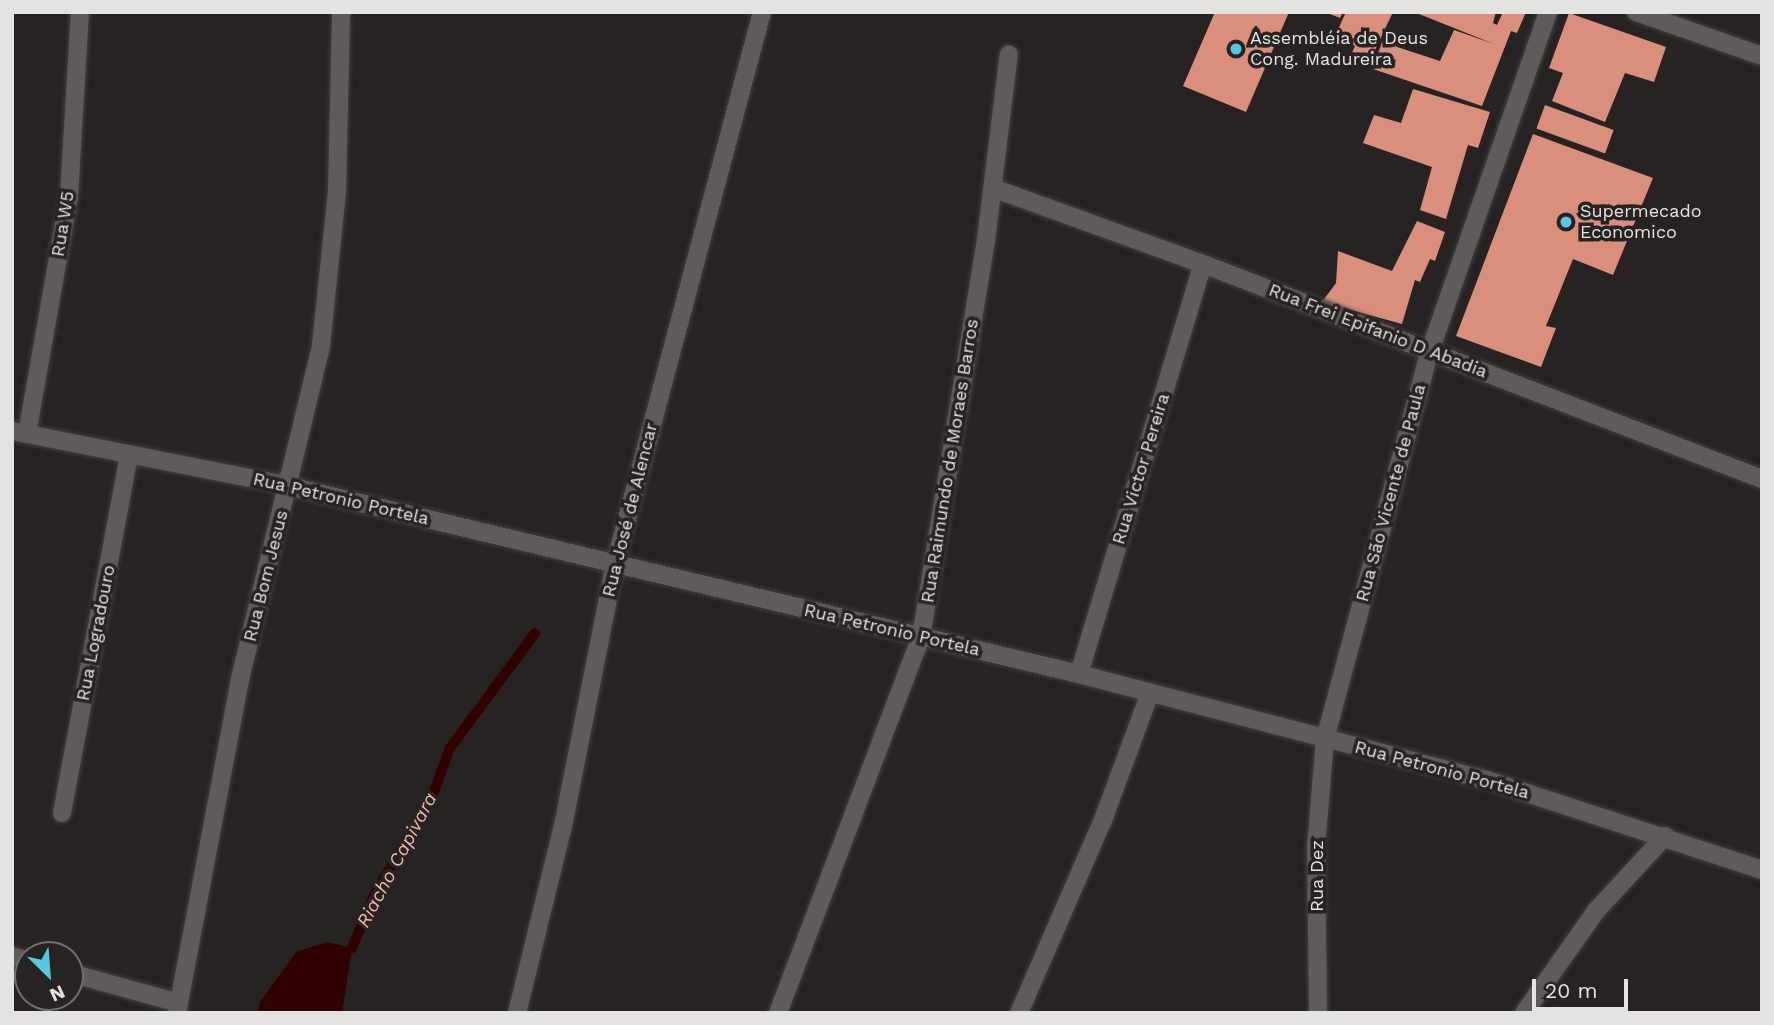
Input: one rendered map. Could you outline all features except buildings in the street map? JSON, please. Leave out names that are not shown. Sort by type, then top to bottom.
[{"type":"street","name":"Rua W5","points":[[20,433],[69,196],[80,12]]},
{"type":"street","name":"Rua Bom Jesus","points":[[178,1008],[240,679],[321,346],[332,267],[341,12]]},
{"type":"street","name":"Rua José de Alencar","points":[[517,1013],[563,826],[615,564],[762,12]]},
{"type":"street","name":"Rua São Vicente de Paula","points":[[1325,739],[1430,351],[1548,12]]},
{"type":"street","points":[[1636,12],[1762,56]]},
{"type":"street","name":"Rua Raimundo de Moraes Barros","points":[[778,1013],[921,637],[993,188],[1009,54]]},
{"type":"street","name":"Rua Frei Epifanio D Abadia","points":[[993,188],[1203,264],[1762,480]]},
{"type":"street","name":"Rua Victor Pereira","points":[[1079,674],[1203,264]]},
{"type":"street","name":"Rua Petronio Portela","points":[[20,433],[289,486],[1079,674],[1487,780],[1665,836],[1762,870]]},
{"type":"street","name":"Rua Logradouro","points":[[62,813],[129,454]]},
{"type":"street","points":[[1019,1013],[1103,820],[1150,693]]},
{"type":"street","name":"Rua Dez","points":[[1318,1013],[1316,848],[1325,739]]},
{"type":"street","points":[[1524,1013],[1596,911],[1665,836]]},
{"type":"street","points":[[84,978],[178,1008]]},
{"type":"shaded area","points":[[327,942],[352,948],[342,1013],[257,1013],[260,1002],[296,952]]},
{"type":"waterway","name":"Riacho Capivara","points":[[352,948],[375,893],[429,805],[450,748],[535,633]]},
{"type":"place","name":"Assembléia de Deus Cong. Madureira","points":[[1236,49]]},
{"type":"place","name":"Supermecado Economico","points":[[1566,222]]}]
